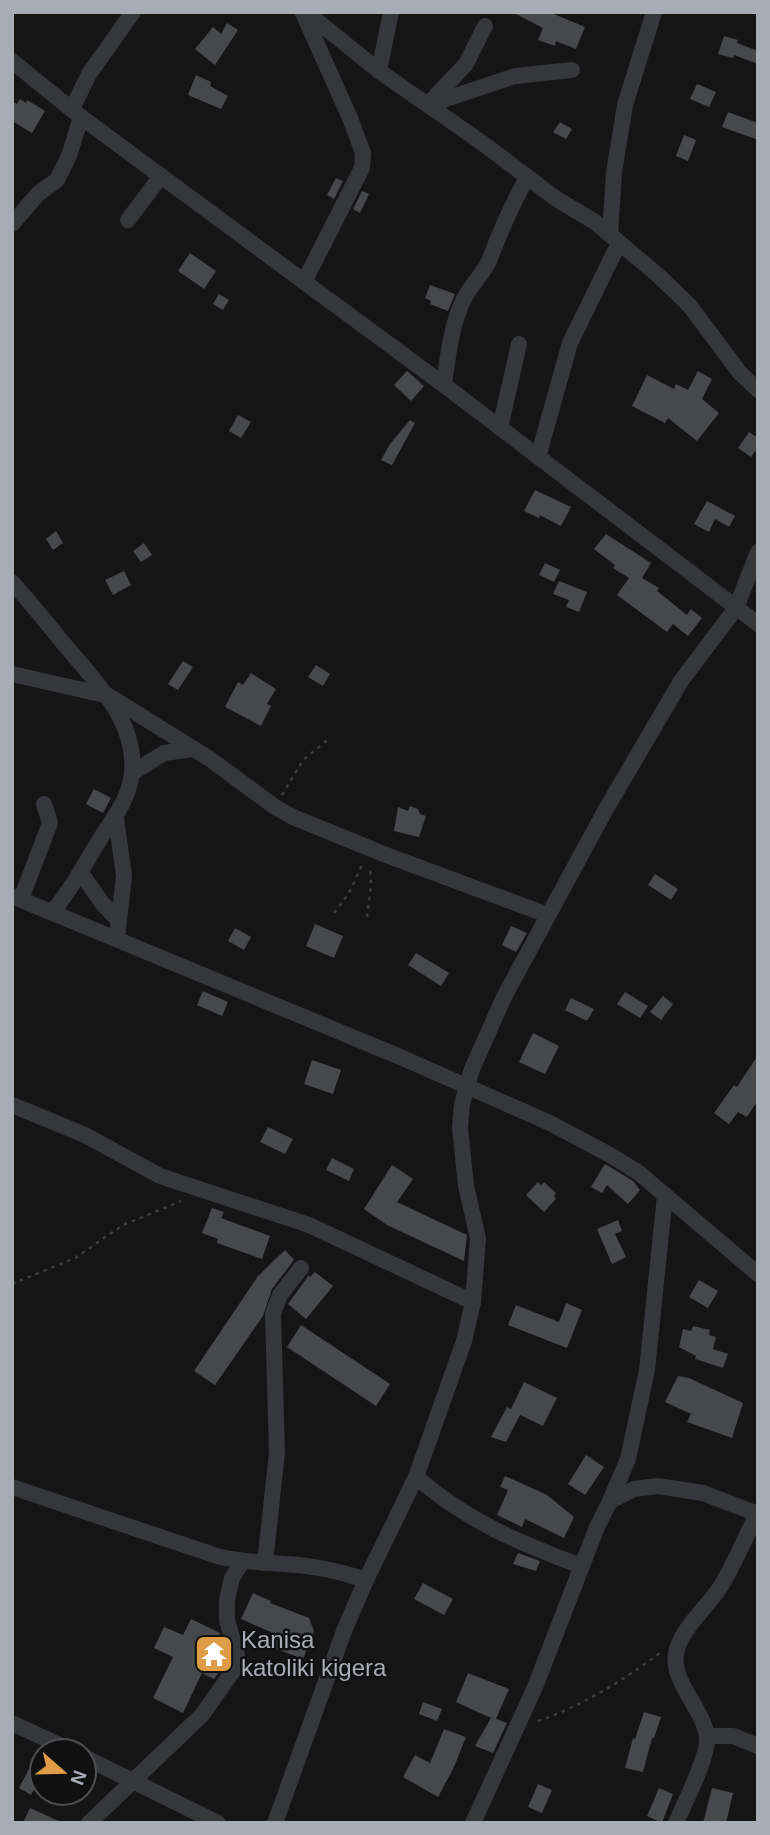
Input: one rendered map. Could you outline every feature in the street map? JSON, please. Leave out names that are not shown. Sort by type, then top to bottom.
[{"type":"street","points":[[12,224],[38,194],[57,180],[72,147],[76,113],[89,75],[133,12]]},
{"type":"street","points":[[304,12],[379,71],[595,222],[690,306],[740,373],[758,390]]},
{"type":"street","points":[[304,12],[350,118],[363,158],[362,168],[304,282]]},
{"type":"street","points":[[379,71],[391,12]]},
{"type":"street","points":[[538,457],[570,343],[615,239],[614,172],[625,105],[654,12]]},
{"type":"street","points":[[428,104],[466,64],[485,26]]},
{"type":"street","points":[[12,61],[76,113],[444,385],[758,624]]},
{"type":"street","points":[[428,104],[515,76],[572,70]]},
{"type":"street","points":[[128,220],[161,176]]},
{"type":"street","points":[[444,385],[450,345],[462,303],[488,262],[506,215],[527,177]]},
{"type":"street","points":[[500,428],[519,344]]},
{"type":"street","points":[[275,1823],[305,1735],[366,1580],[416,1477],[464,1341],[473,1302],[478,1238],[466,1186],[460,1128],[466,1086],[483,1042],[548,915],[648,733],[681,681],[736,608],[758,552]]},
{"type":"street","points":[[12,582],[109,696],[127,734],[131,754],[132,773],[125,799],[116,818],[53,911]]},
{"type":"street","points":[[12,674],[109,696],[193,749],[275,807],[308,824],[366,850],[548,915]]},
{"type":"street","points":[[132,773],[150,759],[164,753],[193,749]]},
{"type":"street","points":[[44,804],[51,823],[16,897],[118,930],[550,1123],[639,1173],[758,1274]]},
{"type":"street","points":[[116,818],[124,876],[118,930]]},
{"type":"street","points":[[81,873],[118,930]]},
{"type":"street","points":[[12,1105],[85,1135],[160,1176],[309,1225],[473,1302]]},
{"type":"street","points":[[473,1823],[517,1727],[557,1633],[597,1527],[628,1459],[647,1370],[665,1195]]},
{"type":"street","points":[[265,1563],[277,1453],[273,1314],[280,1295],[302,1268]]},
{"type":"street","points":[[416,1477],[442,1499],[482,1524],[528,1546],[581,1566]]},
{"type":"street","points":[[610,1501],[634,1489],[658,1486],[703,1493],[757,1514],[721,1587],[685,1634],[676,1656],[678,1674],[694,1703],[707,1736],[701,1763],[676,1823]]},
{"type":"street","points":[[12,1487],[146,1534],[242,1562],[312,1566],[366,1580]]},
{"type":"street","points":[[89,1823],[202,1715],[233,1671],[237,1655],[227,1620],[227,1600],[232,1578],[242,1562]]},
{"type":"street","points":[[12,1723],[42,1737]]},
{"type":"street","points":[[707,1736],[733,1737],[758,1746]]},
{"type":"street","points":[[98,1764],[218,1823]]},
{"type":"path","points":[[275,807],[303,760],[330,738]]},
{"type":"path","points":[[334,913],[349,893],[366,850]]},
{"type":"path","points":[[366,850],[371,886],[367,916]]},
{"type":"path","points":[[12,1284],[75,1258],[123,1224],[203,1189]]},
{"type":"path","points":[[517,1727],[578,1705],[660,1653]]},
{"type":"building","points":[[512,12],[549,12],[585,27],[576,49],[556,41],[555,46],[538,40],[543,28]]},
{"type":"building","points":[[227,23],[238,30],[215,65],[195,49],[213,27],[221,34]]},
{"type":"building","points":[[724,36],[758,51],[758,64],[734,55],[733,58],[718,54]]},
{"type":"building","points":[[196,75],[211,82],[210,86],[228,96],[221,109],[188,95]]},
{"type":"building","points":[[697,84],[716,92],[709,107],[690,99]]},
{"type":"building","points":[[20,99],[26,103],[27,100],[45,111],[32,133],[12,121],[12,101],[17,104]]},
{"type":"building","points":[[728,112],[758,123],[758,140],[722,127]]},
{"type":"building","points":[[560,122],[572,129],[566,139],[553,132]]},
{"type":"building","points":[[684,135],[696,140],[688,161],[676,156]]},
{"type":"building","points":[[336,178],[343,181],[334,199],[327,195]]},
{"type":"building","points":[[362,191],[369,194],[360,213],[353,209]]},
{"type":"building","points":[[190,253],[216,271],[204,289],[178,271]]},
{"type":"building","points":[[430,285],[455,294],[448,311],[430,304],[431,301],[425,298]]},
{"type":"building","points":[[219,294],[229,300],[223,310],[213,304]]},
{"type":"building","points":[[407,371],[424,386],[411,401],[394,385]]},
{"type":"building","points":[[698,371],[712,379],[702,399],[719,413],[697,441],[668,418],[665,423],[632,406],[647,375],[674,389],[676,384],[688,390]]},
{"type":"building","points":[[238,415],[251,422],[241,438],[229,431]]},
{"type":"building","points":[[410,420],[415,423],[392,465],[381,460],[390,444]]},
{"type":"building","points":[[749,432],[758,438],[758,447],[751,457],[738,448]]},
{"type":"building","points":[[535,490],[571,507],[561,526],[540,515],[539,518],[524,511]]},
{"type":"building","points":[[707,501],[735,516],[729,527],[715,519],[709,532],[694,524]]},
{"type":"building","points":[[56,531],[63,543],[53,550],[46,539]]},
{"type":"building","points":[[606,534],[651,563],[642,578],[659,588],[657,591],[687,615],[691,609],[702,618],[688,636],[673,624],[667,632],[617,595],[629,578],[613,568],[615,565],[594,549]]},
{"type":"building","points":[[144,543],[152,555],[141,562],[133,551]]},
{"type":"building","points":[[545,563],[560,570],[554,582],[539,575]]},
{"type":"building","points":[[124,571],[131,585],[113,595],[105,580]]},
{"type":"building","points":[[559,581],[587,592],[579,612],[566,607],[569,600],[553,594]]},
{"type":"building","points":[[183,661],[193,667],[178,690],[168,684]]},
{"type":"building","points":[[316,665],[330,674],[323,686],[308,677]]},
{"type":"building","points":[[251,673],[276,689],[267,704],[271,706],[261,726],[225,707],[238,682],[243,685]]},
{"type":"building","points":[[94,789],[111,798],[103,813],[86,804]]},
{"type":"building","points":[[410,806],[426,816],[419,837],[394,831],[398,807],[408,811]]},
{"type":"building","points":[[655,874],[678,889],[671,900],[648,885]]},
{"type":"building","points":[[315,924],[343,936],[334,958],[306,946]]},
{"type":"building","points":[[511,926],[527,933],[516,952],[502,945]]},
{"type":"building","points":[[235,928],[251,937],[244,950],[228,941]]},
{"type":"building","points":[[416,953],[449,973],[441,986],[408,965]]},
{"type":"building","points":[[203,991],[228,1002],[222,1016],[197,1005]]},
{"type":"building","points":[[625,992],[648,1006],[640,1018],[617,1004]]},
{"type":"building","points":[[663,996],[673,1004],[661,1020],[650,1012]]},
{"type":"building","points":[[571,998],[594,1009],[587,1021],[565,1010]]},
{"type":"building","points":[[533,1033],[559,1046],[545,1074],[519,1062]]},
{"type":"building","points":[[758,1055],[758,1100],[747,1117],[738,1112],[729,1124],[714,1113],[734,1085],[737,1087]]},
{"type":"building","points":[[312,1060],[341,1070],[333,1094],[304,1084]]},
{"type":"building","points":[[268,1127],[293,1139],[285,1154],[260,1142]]},
{"type":"building","points":[[332,1158],[354,1169],[349,1181],[326,1170]]},
{"type":"building","points":[[605,1164],[633,1181],[640,1190],[628,1204],[607,1185],[602,1193],[591,1187]]},
{"type":"building","points":[[392,1165],[413,1179],[397,1202],[467,1235],[464,1261],[387,1225],[364,1209]]},
{"type":"building","points":[[538,1182],[541,1185],[544,1182],[556,1193],[556,1199],[544,1212],[526,1195]]},
{"type":"building","points":[[212,1208],[224,1212],[221,1218],[270,1236],[262,1259],[217,1243],[218,1239],[202,1233]]},
{"type":"building","points":[[618,1220],[622,1231],[615,1234],[626,1257],[612,1264],[597,1229]]},
{"type":"building","points":[[285,1250],[294,1260],[272,1289],[263,1316],[215,1385],[194,1371],[258,1276]]},
{"type":"building","points":[[315,1272],[333,1286],[306,1319],[288,1304],[309,1275],[310,1277]]},
{"type":"building","points":[[699,1280],[718,1291],[708,1308],[689,1297]]},
{"type":"building","points":[[566,1303],[582,1310],[567,1348],[508,1325],[516,1305],[559,1322]]},
{"type":"building","points":[[301,1325],[390,1384],[376,1406],[287,1347]]},
{"type":"building","points":[[693,1326],[710,1330],[709,1335],[716,1337],[713,1349],[728,1354],[723,1368],[695,1359],[696,1356],[679,1347],[683,1329],[691,1331]]},
{"type":"building","points":[[678,1376],[689,1378],[743,1403],[732,1438],[687,1422],[691,1414],[665,1402]]},
{"type":"building","points":[[524,1382],[557,1398],[543,1426],[520,1415],[506,1442],[491,1437],[507,1407],[511,1409]]},
{"type":"building","points":[[586,1455],[604,1467],[585,1495],[568,1484]]},
{"type":"building","points":[[505,1476],[547,1495],[574,1517],[564,1538],[525,1519],[522,1527],[497,1515],[508,1490],[500,1487]]},
{"type":"building","points":[[518,1553],[540,1561],[536,1571],[513,1564]]},
{"type":"building","points":[[423,1583],[453,1599],[444,1615],[414,1599]]},
{"type":"building","points":[[253,1593],[271,1601],[270,1603],[309,1618],[314,1631],[303,1659],[266,1645],[271,1632],[241,1619]]},
{"type":"building","points":[[191,1619],[220,1633],[214,1645],[225,1650],[226,1655],[223,1667],[214,1679],[202,1673],[183,1713],[153,1698],[173,1657],[154,1648],[164,1627],[183,1635]]},
{"type":"building","points":[[468,1673],[509,1689],[496,1719],[507,1723],[493,1753],[475,1746],[491,1718],[456,1702]]},
{"type":"building","points":[[423,1702],[442,1709],[437,1721],[419,1714]]},
{"type":"building","points":[[644,1712],[661,1717],[643,1772],[625,1768]]},
{"type":"building","points":[[444,1729],[466,1737],[438,1797],[403,1777],[415,1755],[430,1763]]},
{"type":"building","points":[[28,1771],[28,1793],[19,1788]]},
{"type":"building","points":[[538,1784],[552,1790],[542,1813],[528,1807]]},
{"type":"building","points":[[659,1788],[673,1794],[662,1823],[647,1816]]},
{"type":"building","points":[[712,1788],[733,1793],[726,1823],[703,1823]]},
{"type":"building","points":[[30,1808],[63,1823],[23,1823]]},
{"type":"place","name":"Kanisa katoliki kigera","points":[[214,1654]]}]
